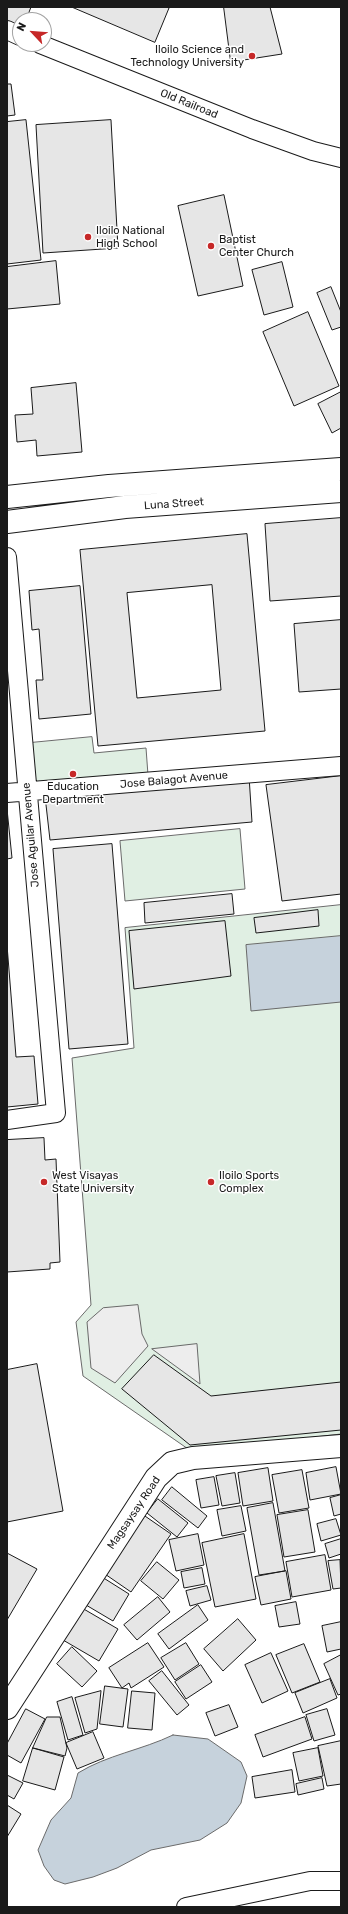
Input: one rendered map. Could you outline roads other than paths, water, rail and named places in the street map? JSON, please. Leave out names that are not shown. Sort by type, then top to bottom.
[{"type":"main road","name":"Luna Street","points":[[7,497],[108,486],[341,469]]},
{"type":"main road","name":"Luna Street","points":[[7,522],[124,507],[341,492]]},
{"type":"main road","name":"Magsaysay Road","points":[[7,1708],[156,1478],[172,1463],[193,1458],[341,1446]]},
{"type":"street","name":"Old Railroad","points":[[52,49],[252,129],[313,151],[341,158]]},
{"type":"street","name":"Jose Aguilar Avenue","points":[[7,557],[56,1113],[7,1120]]},
{"type":"street","name":"Jose Balagot Avenue","points":[[7,793],[341,766]]},
{"type":"street","points":[[186,1907],[310,1881],[341,1881]]},
{"type":"place","name":"Iloilo Science and Technology University","points":[[252,56]]},
{"type":"place","name":"Iloilo National High School","points":[[88,237]]},
{"type":"place","name":"Baptist Center Church","points":[[211,246]]},
{"type":"place","name":"Education Department","points":[[73,774]]},
{"type":"place","name":"West Visayas State University","points":[[44,1182]]},
{"type":"place","name":"Iloilo Sports Complex","points":[[211,1182]]}]
